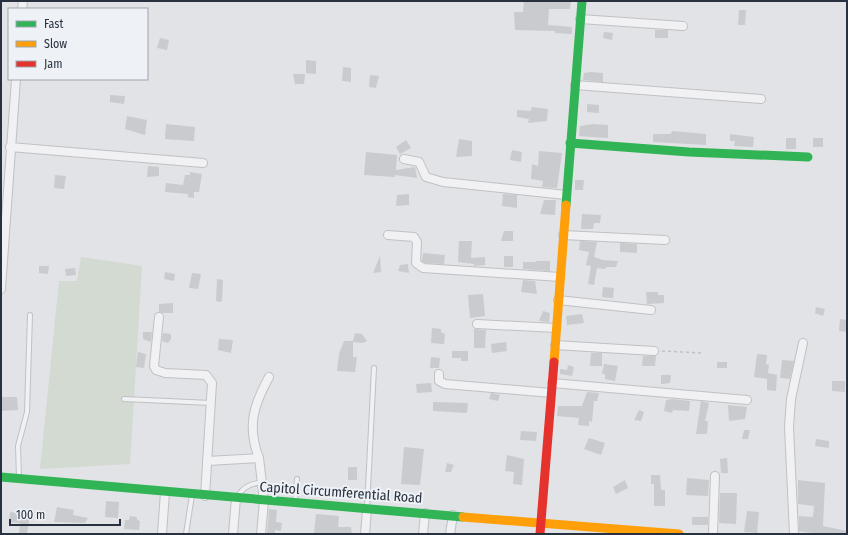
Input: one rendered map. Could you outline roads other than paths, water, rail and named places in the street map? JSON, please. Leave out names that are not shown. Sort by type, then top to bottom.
[{"type":"street","points":[[540,534],[582,1]]},
{"type":"street","points":[[580,19],[683,26]]},
{"type":"street","points":[[1,289],[16,80]]},
{"type":"street","points":[[575,85],[761,99]]},
{"type":"street","points":[[570,143],[689,152],[808,157]]},
{"type":"street","points":[[10,147],[203,163]]},
{"type":"street","points":[[404,159],[419,162],[426,177],[437,181],[566,195]]},
{"type":"street","points":[[388,235],[414,237],[417,242],[416,263],[423,268],[560,277]]},
{"type":"street","points":[[563,235],[665,240]]},
{"type":"street","points":[[558,300],[651,310]]},
{"type":"street","points":[[159,317],[154,368],[165,372],[206,375],[212,383],[205,496]]},
{"type":"street","points":[[476,324],[556,328]]},
{"type":"street","points":[[794,534],[789,427],[791,399],[802,343]]},
{"type":"street","points":[[555,345],[654,351]]},
{"type":"street","points":[[439,374],[439,381],[445,384],[552,388],[747,400]]},
{"type":"street","points":[[261,534],[264,501],[259,458],[251,434],[256,405],[269,377]]},
{"type":"street","points":[[207,461],[259,458]]},
{"type":"street","points":[[712,534],[715,476]]},
{"type":"street","name":"Capitol Circumferential Road","points":[[1,477],[367,510],[453,515],[679,534]]},
{"type":"street","points":[[162,534],[165,492]]},
{"type":"street","points":[[233,534],[236,498]]},
{"type":"street","points":[[365,534],[367,510]]},
{"type":"street","points":[[423,534],[425,513]]},
{"type":"street","points":[[450,534],[453,515]]},
{"type":"lane","points":[[19,479],[18,446],[27,412],[30,315]]},
{"type":"lane","points":[[367,510],[374,368]]},
{"type":"lane","points":[[124,399],[211,403]]},
{"type":"lane","points":[[294,503],[297,479]]},
{"type":"lane","points":[[236,498],[241,490],[247,486],[262,482]]},
{"type":"lane","points":[[186,534],[192,494]]}]
